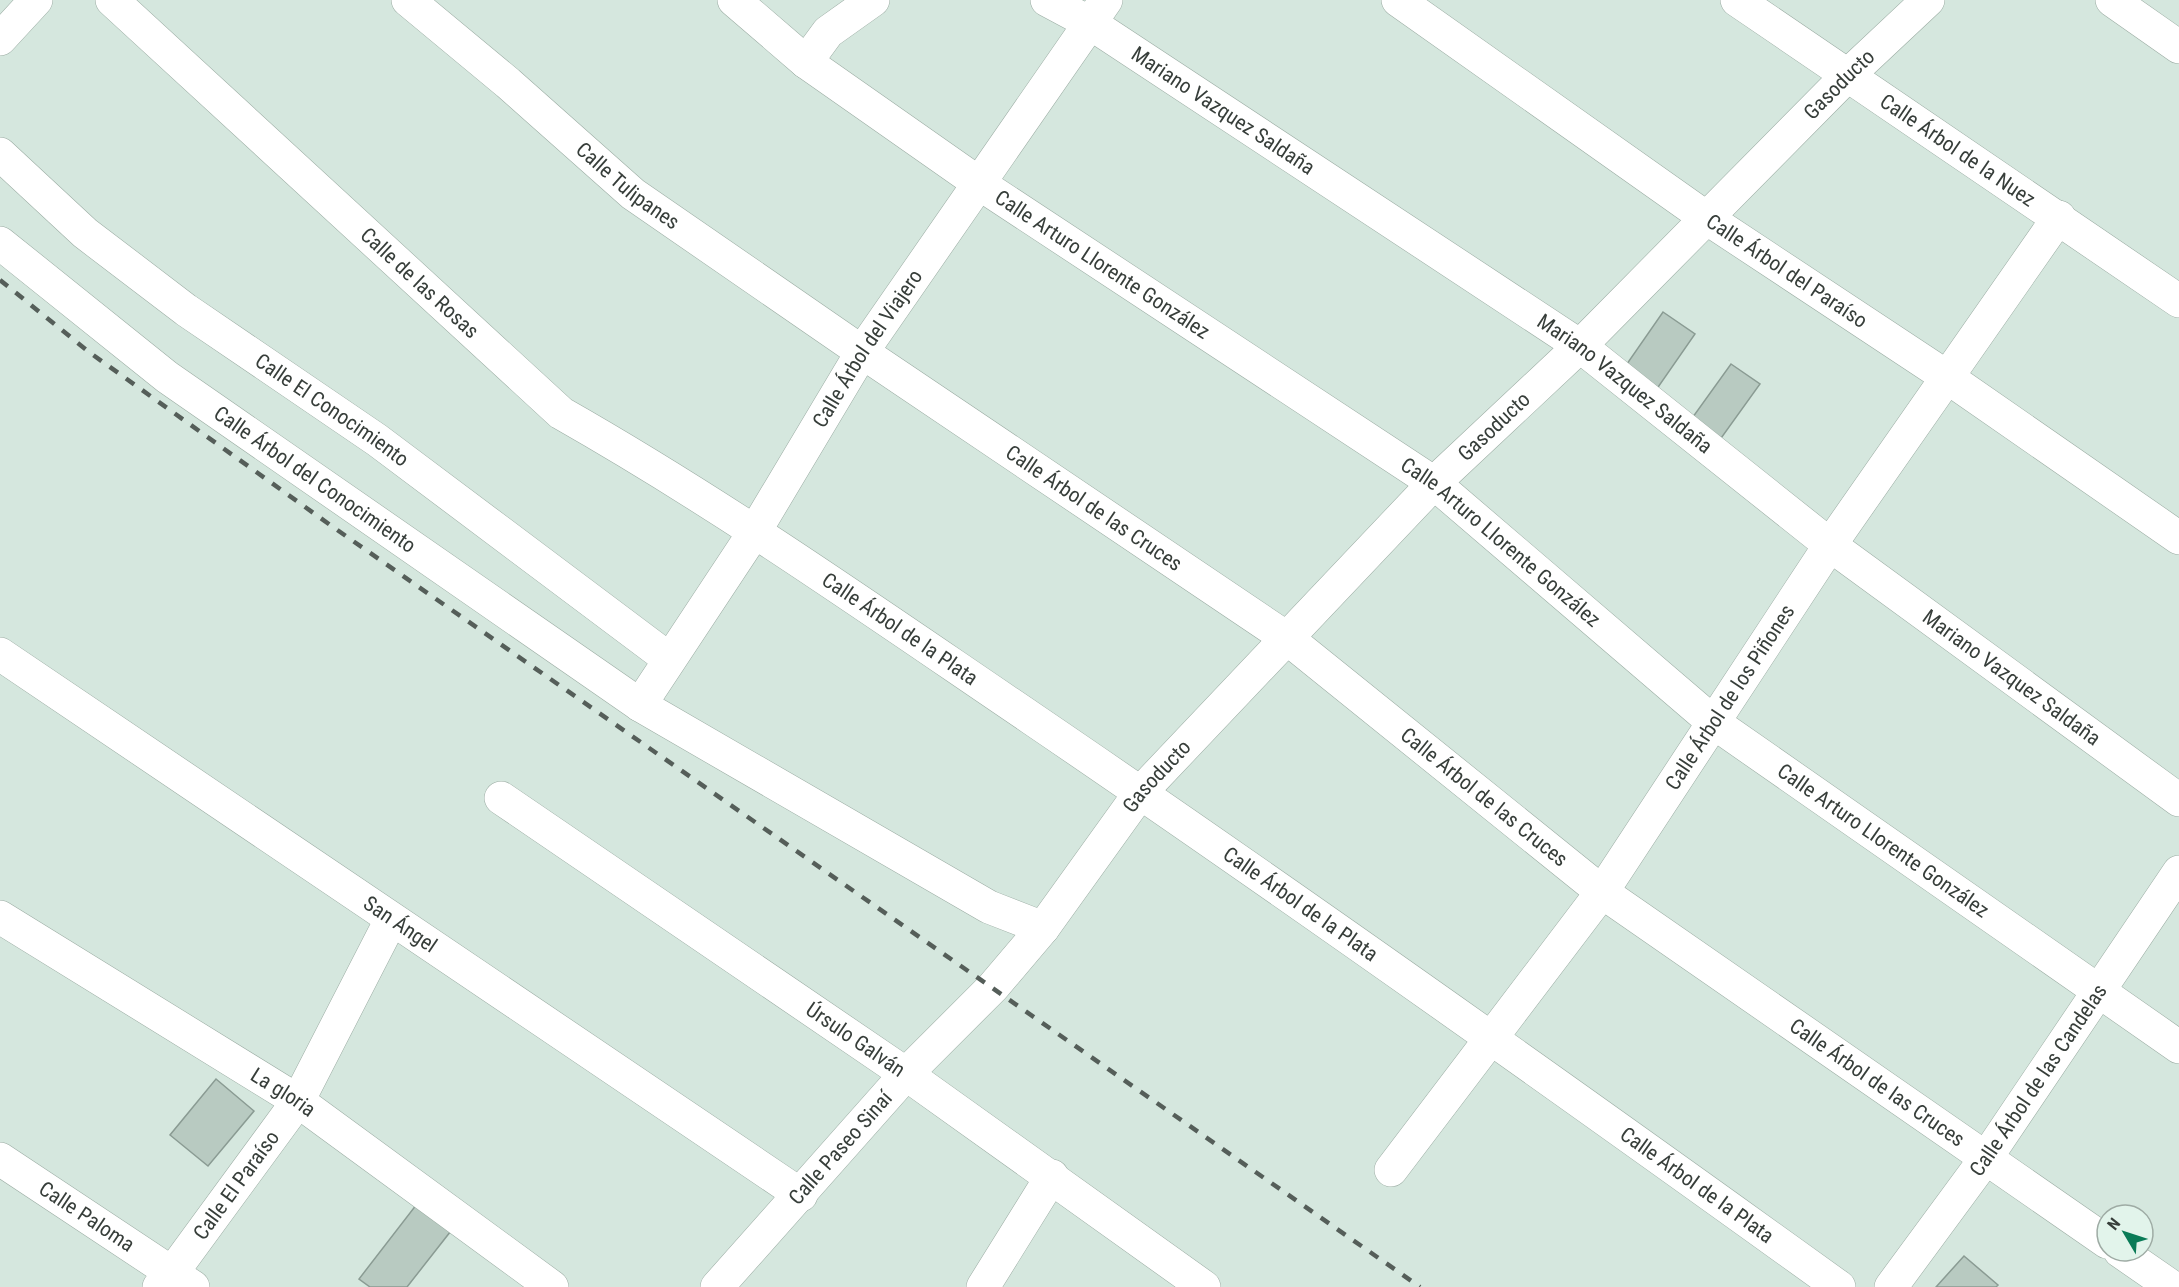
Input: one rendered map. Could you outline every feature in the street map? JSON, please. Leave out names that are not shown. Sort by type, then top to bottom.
[{"type":"street","points":[[0,39],[36,0]]},
{"type":"street","name":"Calle de las Rosas","points":[[112,0],[561,413],[644,460],[755,531]]},
{"type":"street","name":"Calle Tulipanes","points":[[408,0],[508,83],[633,194],[862,352]]},
{"type":"street","name":"Calle Arturo Llorente González","points":[[734,0],[806,62],[980,184],[1434,483],[1713,722],[2179,1047]]},
{"type":"street","points":[[806,62],[828,32],[873,0]]},
{"type":"street","name":"Mariano Vazquez Saldaña","points":[[1047,0],[1098,12],[1580,346],[1830,545],[2179,800]]},
{"type":"street","name":"Calle Árbol del Paraíso","points":[[1398,0],[1705,217],[1947,377],[2179,538]]},
{"type":"street","name":"Calle Árbol de la Nuez","points":[[1737,0],[2059,217],[2179,301]]},
{"type":"street","name":"Gasoducto","points":[[993,987],[1043,928],[1140,792],[1434,483],[1580,346],[1705,217],[1847,76],[1928,0]]},
{"type":"street","points":[[2112,0],[2179,47]]},
{"type":"street","name":"Calle Árbol del Viajero","points":[[640,705],[755,531],[862,352],[1098,12]]},
{"type":"street","name":"Calle El Conocimiento","points":[[0,153],[85,233],[186,310],[377,440],[669,659]]},
{"type":"street","name":"Calle Árbol de los Piñones","points":[[1391,1170],[1602,892],[1830,545],[2059,217]]},
{"type":"street","name":"Calle Árbol del Conocimiento","points":[[0,243],[167,377],[640,705],[989,907],[1043,928]]},
{"type":"street","name":"Calle Árbol de las Cruces","points":[[862,352],[1288,639],[1602,892],[2095,1234]]},
{"type":"street","name":"Calle Árbol de la Plata","points":[[755,531],[1140,792],[1492,1037],[1839,1287]]},
{"type":"street","name":"San Ángel","points":[[0,654],[801,1195]]},
{"type":"street","name":"Úrsulo Galván","points":[[501,798],[1053,1176],[1204,1287]]},
{"type":"street","name":"Calle Árbol de las Candelas","points":[[1892,1287],[1986,1158],[2097,989],[2179,872]]},
{"type":"street","name":"La gloria","points":[[0,917],[298,1101],[552,1287]]},
{"type":"street","name":"Calle El Paraíso","points":[[175,1282],[298,1101],[391,920]]},
{"type":"street","name":"Calle Paseo Sinaí","points":[[717,1287],[906,1074],[993,987]]},
{"type":"street","name":"Calle Paloma","points":[[0,1159],[175,1282]]},
{"type":"street","points":[[983,1287],[1053,1176]]},
{"type":"street","points":[[2137,1263],[2172,1287]]},
{"type":"building","points":[[1663,312],[1695,334],[1654,393],[1622,371]]},
{"type":"building","points":[[1731,364],[1760,384],[1719,441],[1690,421]]},
{"type":"building","points":[[216,1079],[254,1111],[208,1166],[170,1135]]},
{"type":"building","points":[[420,1200],[454,1227],[407,1287],[370,1287],[359,1279]]},
{"type":"building","points":[[1964,1256],[1998,1285],[1996,1287],[1936,1287]]},
{"type":"railway","points":[[0,280],[89,352],[333,527],[1420,1287]]}]
